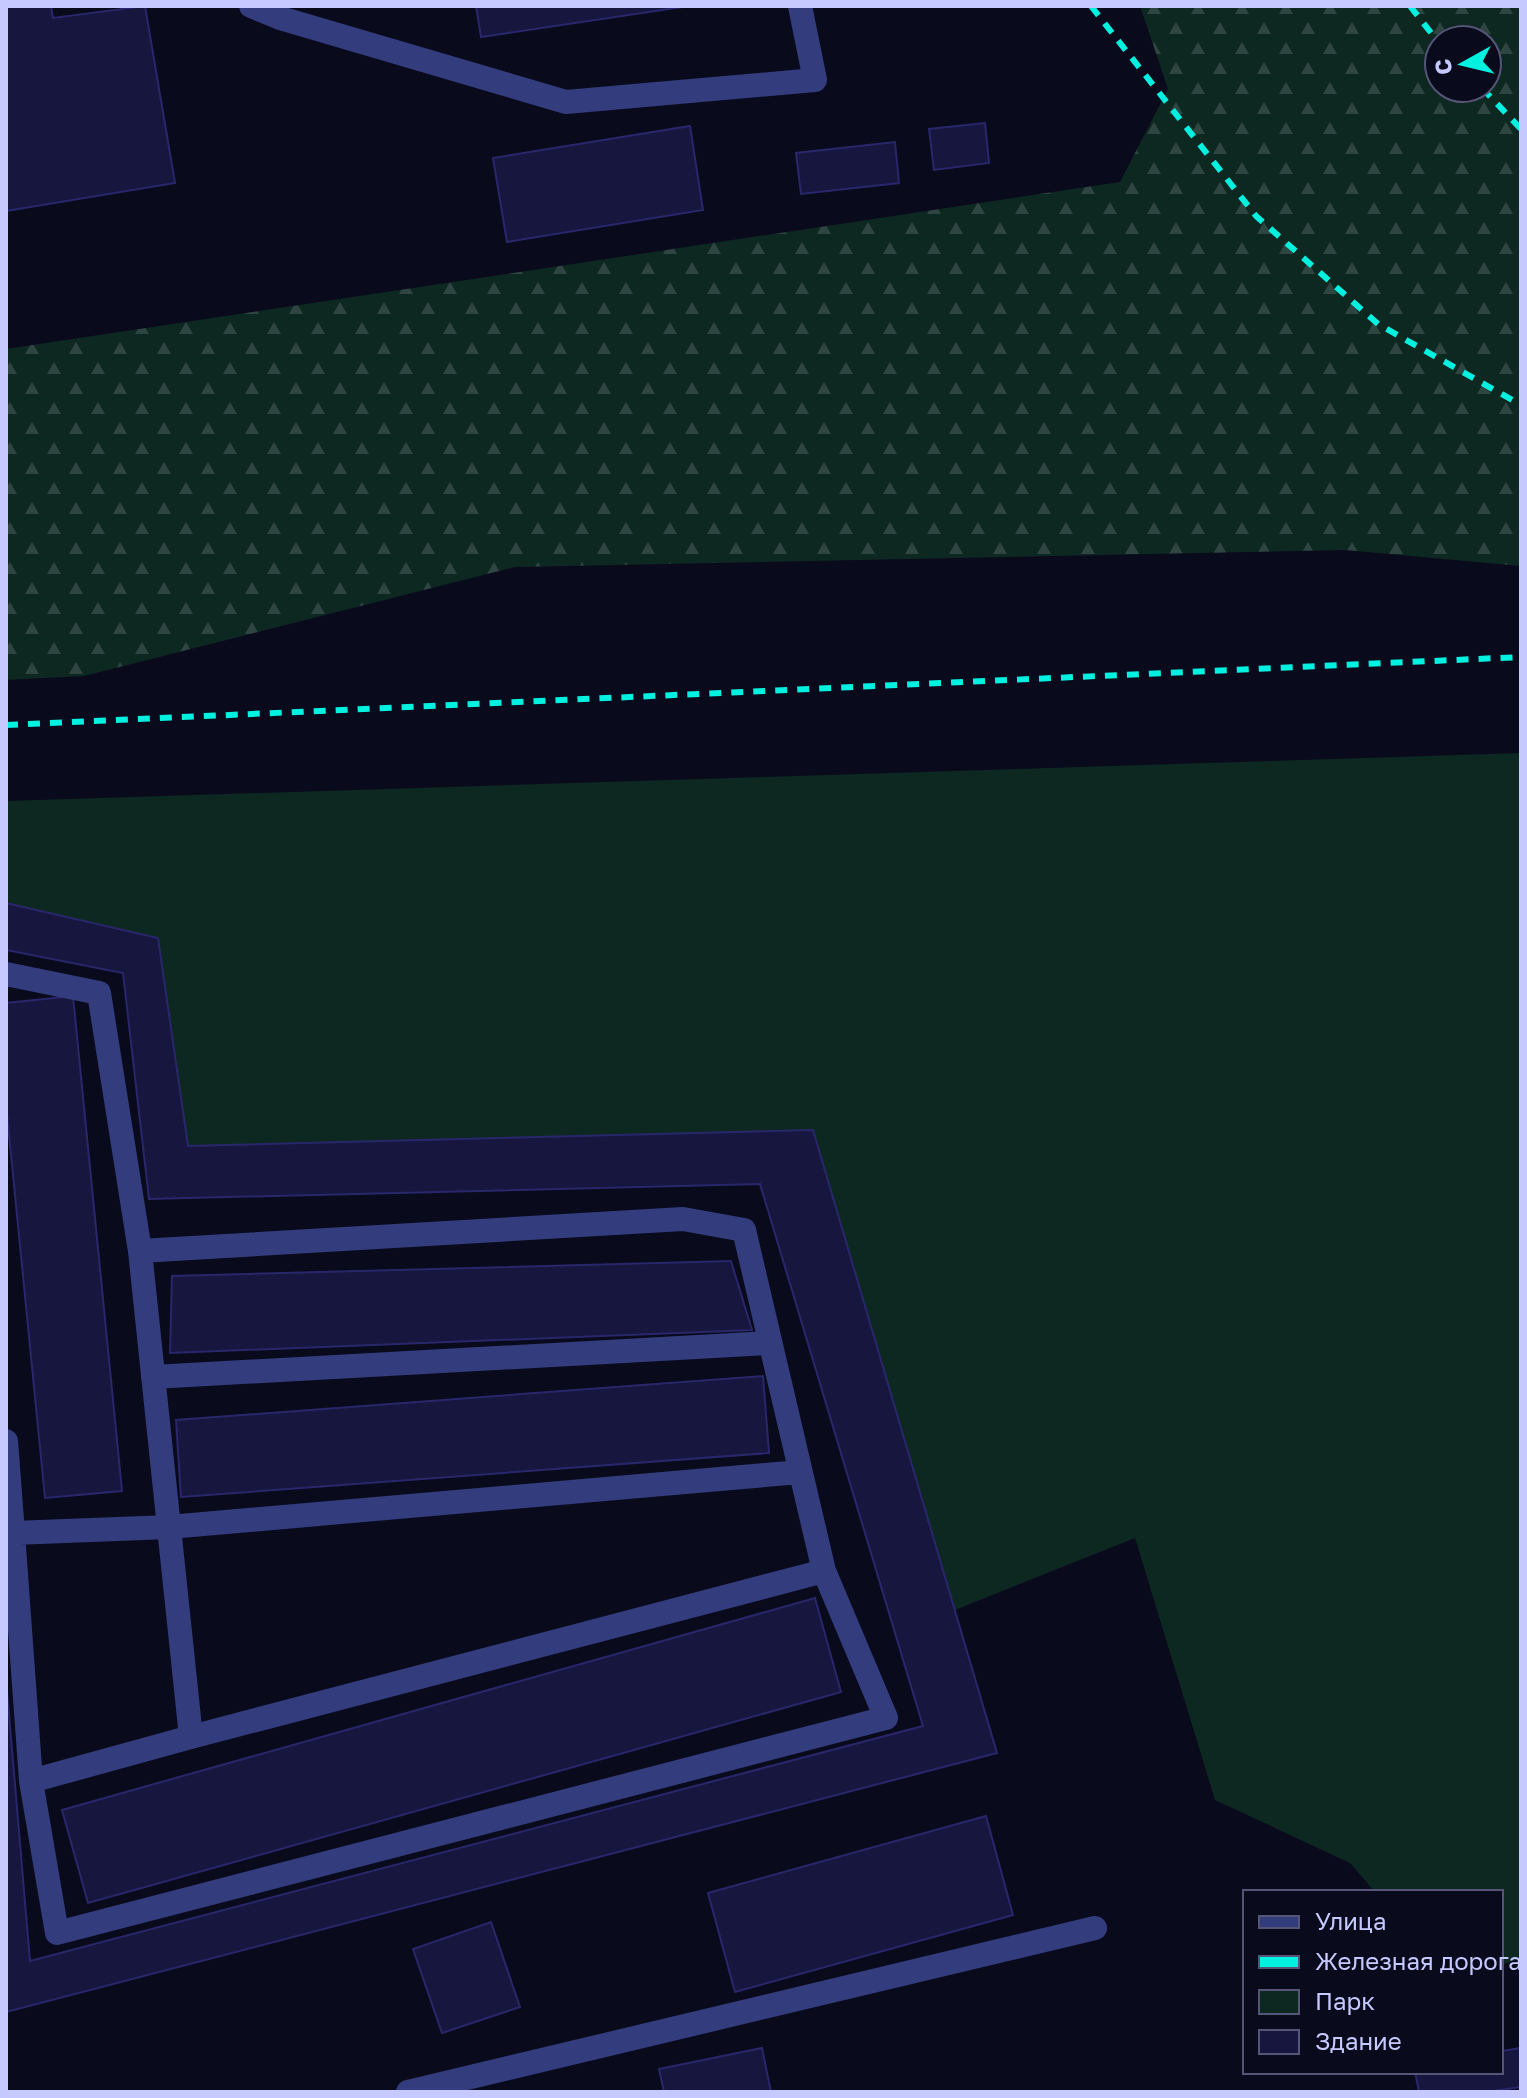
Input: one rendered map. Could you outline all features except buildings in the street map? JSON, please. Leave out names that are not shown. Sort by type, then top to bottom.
[{"type":"lane","points":[[251,6],[280,18],[566,102],[815,80],[800,6]]},
{"type":"lane","points":[[6,974],[99,993],[140,1251],[191,1737]]},
{"type":"lane","points":[[6,1441],[9,1532],[31,1781],[57,1933],[886,1718],[824,1571],[744,1230],[683,1219],[140,1251]]},
{"type":"lane","points":[[153,1377],[770,1343]]},
{"type":"lane","points":[[9,1532],[169,1527],[800,1472]]},
{"type":"lane","points":[[31,1781],[824,1571]]},
{"type":"lane","points":[[408,2092],[1095,1928]]},
{"type":"green space","points":[[1140,6],[1521,6],[1521,566],[1345,550],[515,567],[84,676],[6,680],[6,349],[1120,182],[1168,89]]},
{"type":"green space","points":[[1521,753],[1521,1958],[1503,1964],[1503,1890],[1373,1890],[1350,1863],[1215,1800],[1135,1538],[955,1610],[813,1130],[188,1146],[158,939],[6,903],[6,801]]},
{"type":"railway","points":[[1091,6],[1256,216],[1378,324],[1521,405]]},
{"type":"railway","points":[[1410,6],[1424,24]]},
{"type":"railway","points":[[1497,104],[1521,129]]},
{"type":"railway","points":[[6,725],[1521,657]]}]
